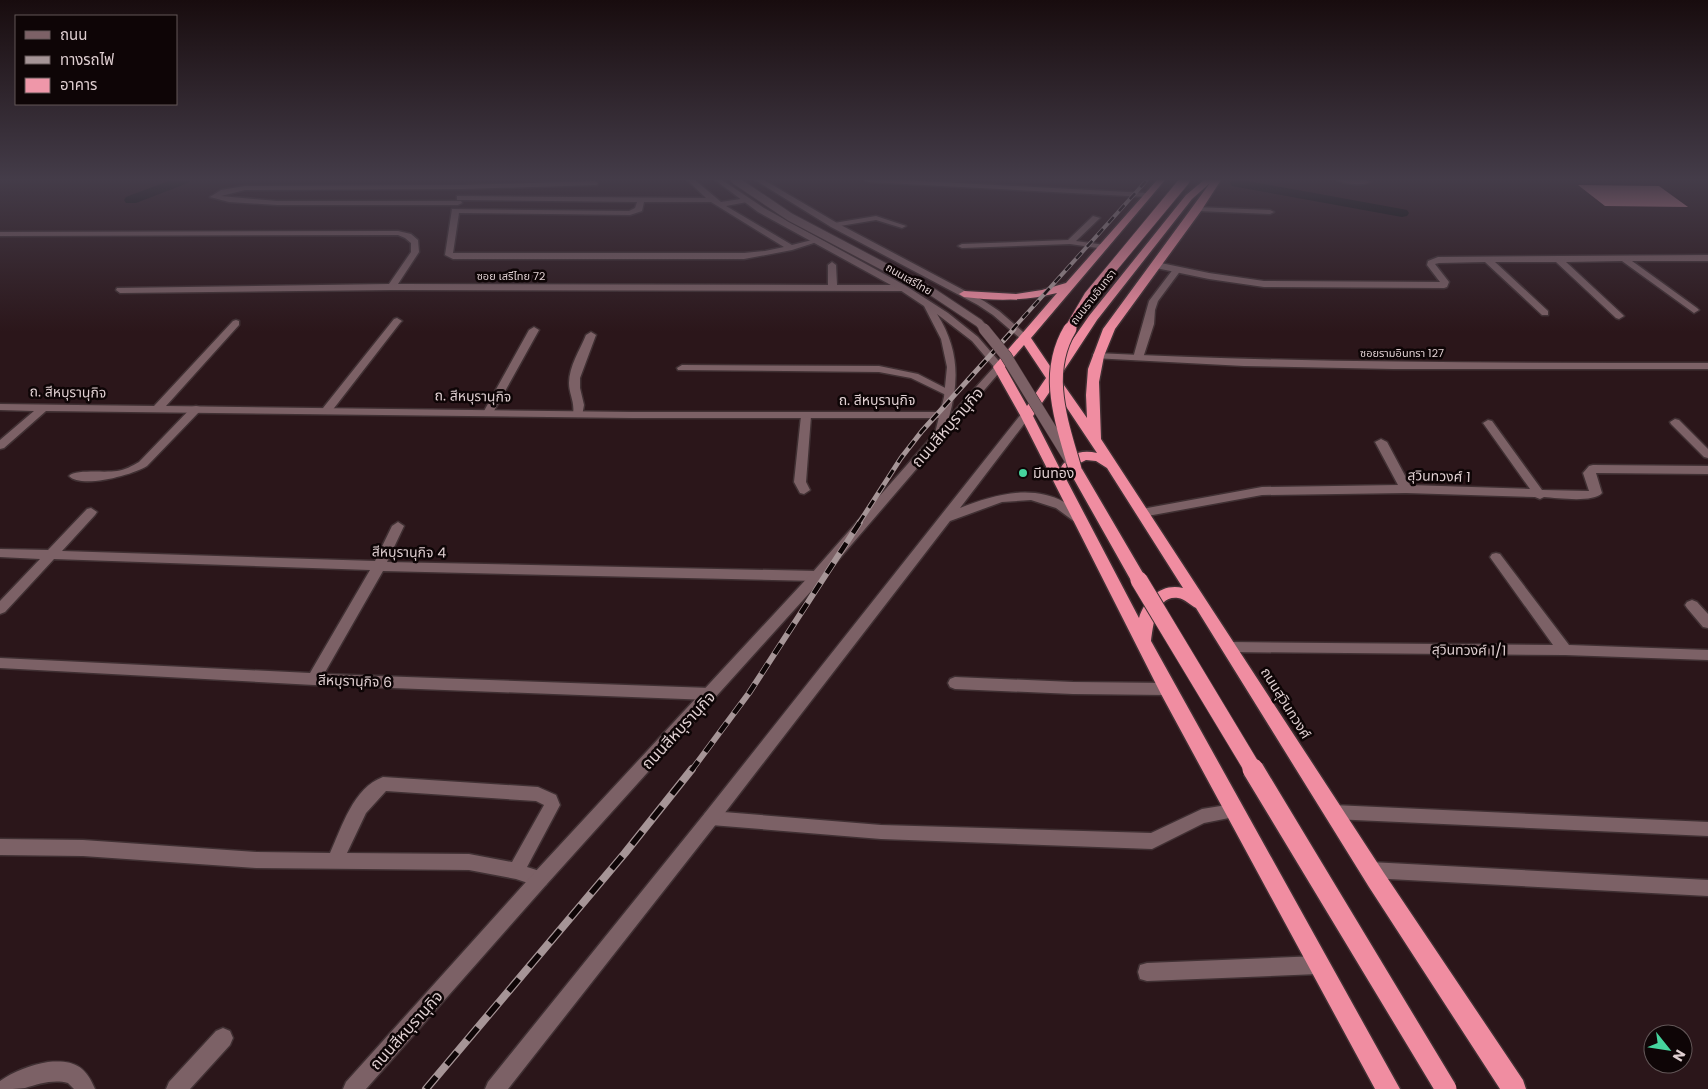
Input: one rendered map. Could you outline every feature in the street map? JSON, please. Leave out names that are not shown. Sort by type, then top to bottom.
[{"type":"highway","points":[[1143,231],[1089,296],[1063,340],[1057,358],[1055,382],[1058,409],[1075,469],[1139,580],[1446,1089]]},
{"type":"highway","name":"ถนนรามอินทรา","points":[[1026,415],[1081,334],[1162,231]]},
{"type":"highway","points":[[1096,441],[1091,393],[1096,356],[1109,329],[1182,231]]},
{"type":"highway","points":[[1114,233],[1154,241]]},
{"type":"highway","name":"ถนนรามอินทรา","points":[[1000,368],[1114,233]]},
{"type":"highway","points":[[964,294],[1025,297],[1051,292],[1069,285]]},
{"type":"highway","name":"ถนนสุวินทวงศ์","points":[[1025,338],[1096,441],[1209,614],[1370,870],[1514,1089]]},
{"type":"highway","points":[[1000,368],[1167,689],[1388,1089]]},
{"type":"highway","points":[[1064,489],[1067,466],[1076,458],[1084,455],[1098,457],[1114,470]]},
{"type":"highway","points":[[1142,642],[1148,616],[1153,605],[1162,595],[1178,591],[1187,594],[1209,614]]},
{"type":"street","points":[[453,231],[449,255],[453,256],[744,256],[792,248],[816,241]]},
{"type":"street","points":[[763,231],[792,248]]},
{"type":"street","name":"ถนนเสรีไทย","points":[[798,231],[924,301],[975,339],[1000,368]]},
{"type":"street","points":[[817,231],[934,293],[979,323],[1006,356],[1075,469]]},
{"type":"street","name":"ถนนเสรีไทย","points":[[845,231],[996,313],[1025,338]]},
{"type":"street","points":[[1070,242],[1082,231]]},
{"type":"street","points":[[0,234],[398,233],[408,236],[415,242],[415,252],[392,287]]},
{"type":"street","points":[[962,246],[1070,242],[1102,247]]},
{"type":"street","points":[[1696,258],[1708,267]]},
{"type":"street","points":[[1156,265],[1264,284],[1439,285],[1445,282],[1431,265],[1432,262],[1438,260],[1708,258]]},
{"type":"street","points":[[1487,259],[1545,313]]},
{"type":"street","points":[[1558,259],[1619,316]]},
{"type":"street","points":[[1624,259],[1694,310]]},
{"type":"street","points":[[832,265],[833,288]]},
{"type":"street","points":[[1138,358],[1149,324],[1150,310],[1154,301],[1177,270]]},
{"type":"street","name":"ซอย เสรีไทย 72","points":[[120,290],[392,287],[902,288]]},
{"type":"street","points":[[924,301],[942,327],[948,344],[953,379],[939,437]]},
{"type":"street","points":[[327,410],[397,321]]},
{"type":"street","points":[[158,408],[236,323]]},
{"type":"street","points":[[489,411],[534,330]]},
{"type":"street","points":[[578,414],[581,405],[574,384],[575,375],[591,335]]},
{"type":"street","name":"ซอยรามอินทรา 127","points":[[1096,356],[1244,363],[1708,366]]},
{"type":"street","points":[[682,368],[879,369],[914,376],[950,394]]},
{"type":"street","name":"ถนนสีหบุรานุกิจ","points":[[353,1089],[540,879],[818,576],[1000,368]]},
{"type":"street","name":"ถ. สีหบุรานุกิจ","points":[[0,407],[806,416],[945,415]]},
{"type":"street","points":[[0,446],[44,407]]},
{"type":"street","points":[[75,476],[116,476],[133,471],[143,464],[196,409]]},
{"type":"street","points":[[495,1089],[711,818],[1026,415]]},
{"type":"street","points":[[804,490],[800,482],[806,416]]},
{"type":"street","points":[[1675,422],[1708,456]]},
{"type":"street","points":[[1488,423],[1540,494]]},
{"type":"street","points":[[1381,442],[1406,489]]},
{"type":"street","name":"สุวินทวงศ์ 1","points":[[1142,513],[1262,491],[1406,489],[1540,494],[1596,493],[1589,472],[1593,469],[1708,470]]},
{"type":"street","points":[[946,518],[993,500],[1021,496],[1046,499],[1060,505],[1079,519]]},
{"type":"street","points":[[0,609],[92,512]]},
{"type":"street","points":[[314,679],[379,566],[398,526]]},
{"type":"street","name":"สีหบุรานุกิจ 4","points":[[0,553],[379,566],[818,576]]},
{"type":"street","points":[[1496,557],[1565,650]]},
{"type":"street","points":[[1692,605],[1708,623]]},
{"type":"street","name":"สุวินทวงศ์ 1/1","points":[[1229,647],[1565,650],[1708,655]]},
{"type":"street","name":"สีหบุรานุกิจ 6","points":[[0,663],[314,679],[710,694]]},
{"type":"street","points":[[955,683],[1072,688],[1167,689]]},
{"type":"street","points":[[335,860],[366,798],[383,784],[538,794],[550,800],[552,805],[516,871]]},
{"type":"street","points":[[711,818],[881,832],[1152,841],[1202,816],[1233,811]]},
{"type":"street","points":[[1333,812],[1708,828]]},
{"type":"street","points":[[0,847],[83,848],[256,860],[469,862],[516,871],[540,879]]},
{"type":"street","points":[[1370,870],[1708,888]]},
{"type":"street","points":[[1147,972],[1318,965]]},
{"type":"street","points":[[176,1089],[223,1038]]},
{"type":"street","points":[[6,1089],[26,1076],[60,1071],[75,1075],[85,1089]]},
{"type":"railway","points":[[1012,330],[1101,231]]},
{"type":"railway","points":[[859,523],[901,458],[922,431],[1014,329]]},
{"type":"railway","points":[[691,771],[749,693],[860,522]]},
{"type":"railway","points":[[426,1089],[625,853],[692,769]]},
{"type":"place","name":"มีนทอง","points":[[1023,473]]}]
